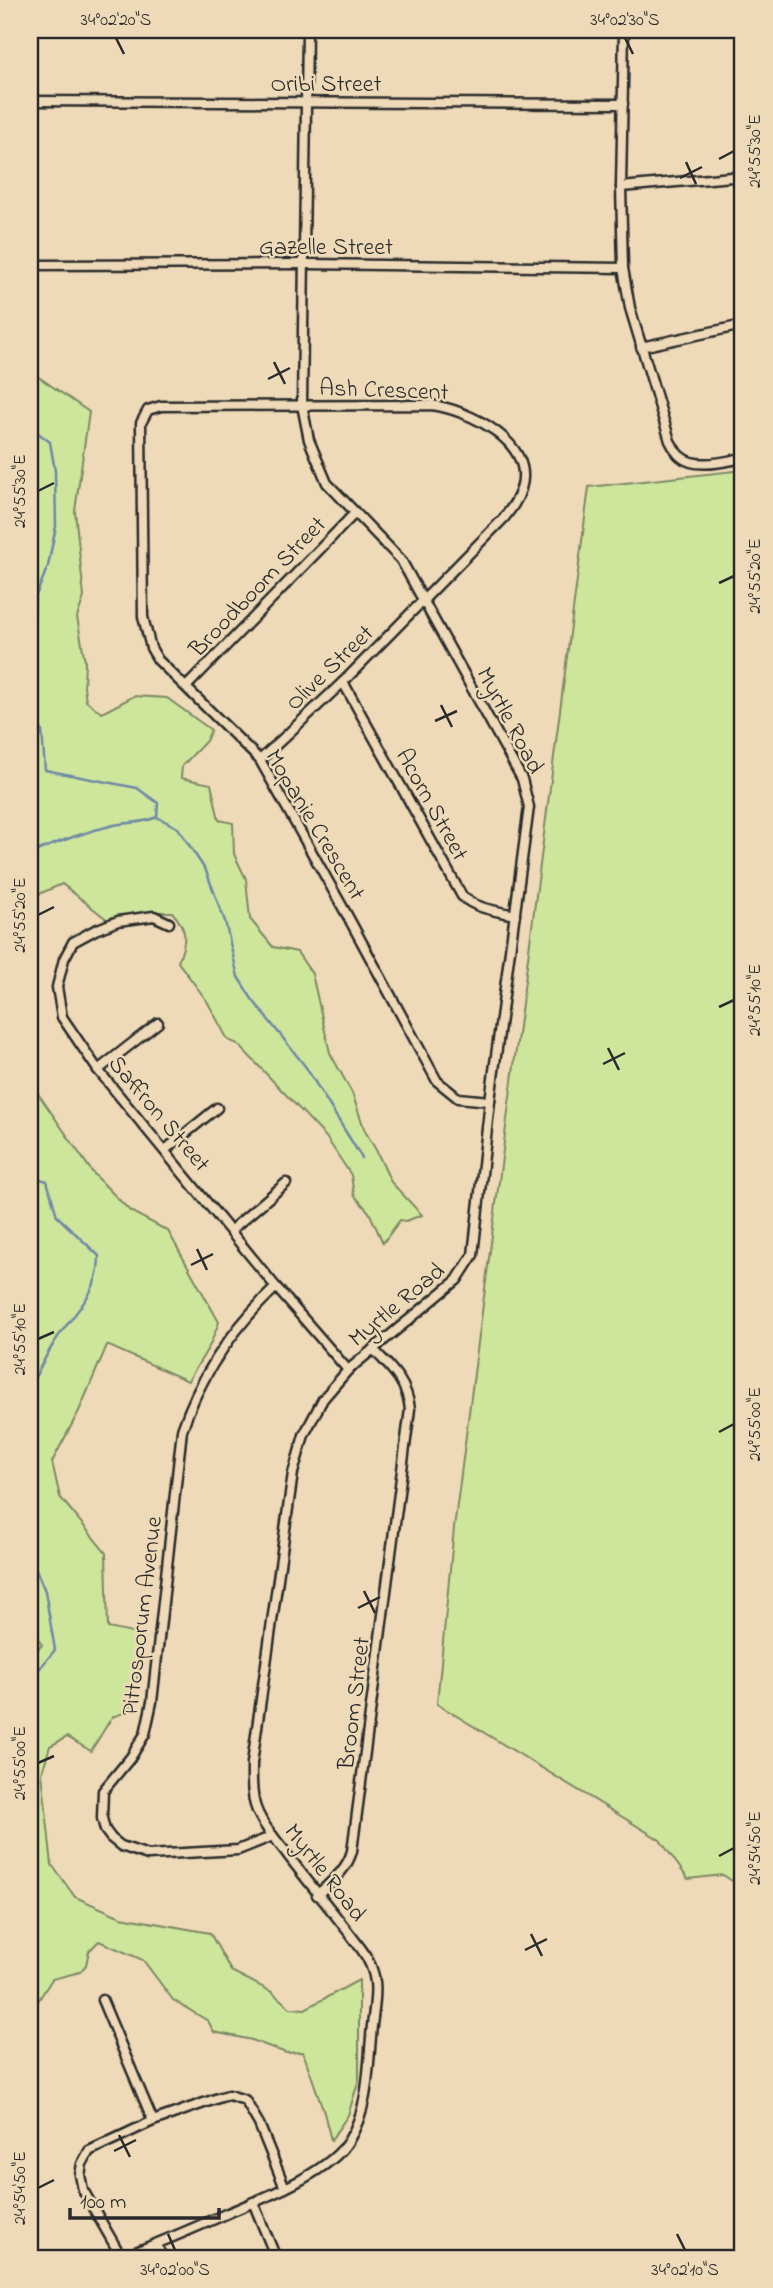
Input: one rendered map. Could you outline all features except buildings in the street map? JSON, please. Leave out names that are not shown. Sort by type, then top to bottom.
[{"type":"street","name":"Myrtle Road","points":[[121,2258],[157,2245],[285,2188],[321,2167],[347,2143],[359,2122],[376,2001],[376,1979],[363,1951],[273,1836],[255,1806],[252,1763],[293,1473],[304,1435],[323,1399],[348,1370],[457,1280],[473,1255],[490,1101],[529,807],[526,789],[401,560],[327,482],[309,440],[302,405],[306,264],[307,30]]},
{"type":"street","points":[[624,30],[622,268],[630,308],[670,441],[679,456],[689,462],[712,463],[743,458]]},
{"type":"street","name":"Oribi Street","points":[[30,101],[623,103]]},
{"type":"street","points":[[621,187],[743,176]]},
{"type":"street","name":"Gazelle Street","points":[[30,265],[306,264],[622,268]]},
{"type":"street","points":[[641,347],[743,325]]},
{"type":"street","name":"Ash Crescent","points":[[302,405],[450,407],[492,428],[507,442],[518,459],[522,487],[515,504],[424,600]]},
{"type":"street","name":"Mopanie Crescent","points":[[302,405],[161,406],[148,410],[143,417],[143,617],[151,648],[158,660],[260,760],[432,1075],[443,1088],[458,1098],[490,1101]]},
{"type":"street","name":"Broodboom Street","points":[[187,686],[355,513]]},
{"type":"street","name":"Olive Street","points":[[260,760],[343,682],[424,600]]},
{"type":"street","name":"Acorn Street","points":[[343,682],[462,896],[479,906],[515,915]]},
{"type":"street","name":"Saffron Street","points":[[169,923],[154,916],[118,921],[73,942],[64,959],[57,987],[62,1017],[98,1070],[276,1287],[348,1370]]},
{"type":"street","points":[[98,1070],[158,1023]]},
{"type":"street","points":[[164,1150],[217,1108]]},
{"type":"street","points":[[231,1230],[286,1183]]},
{"type":"street","name":"Pittosporum Avenue","points":[[273,1836],[238,1850],[148,1855],[128,1849],[111,1838],[105,1830],[102,1818],[103,1791],[131,1757],[145,1734],[152,1702],[182,1430],[197,1391],[228,1338],[276,1287]]},
{"type":"street","name":"Broom Street","points":[[317,1895],[343,1870],[352,1851],[410,1409],[409,1398],[401,1380],[373,1349]]},
{"type":"street","points":[[102,2000],[153,2121]]},
{"type":"street","points":[[121,2258],[83,2190],[80,2175],[82,2164],[89,2151],[153,2121],[229,2095],[245,2100],[259,2124],[285,2188]]},
{"type":"street","points":[[253,2202],[276,2258]]},
{"type":"street","points":[[157,2245],[162,2258]]},
{"type":"green space","points":[[30,371],[89,412],[75,511],[84,597],[77,617],[85,661],[86,701],[102,713],[134,696],[167,698],[211,730],[206,741],[182,766],[181,778],[211,784],[219,820],[233,823],[234,854],[246,879],[250,919],[273,947],[297,952],[312,974],[330,1053],[352,1093],[365,1131],[391,1182],[422,1215],[406,1221],[400,1220],[383,1243],[369,1212],[354,1195],[351,1175],[326,1137],[238,1044],[228,1040],[207,1001],[178,962],[184,936],[181,924],[172,912],[151,912],[109,921],[62,884],[30,900]]},
{"type":"green space","points":[[743,470],[743,1888],[723,1875],[688,1879],[660,1840],[437,1704],[454,1528],[589,487]]},
{"type":"green space","points":[[30,1082],[93,1173],[130,1211],[168,1231],[219,1322],[210,1345],[188,1381],[107,1345],[79,1411],[52,1462],[60,1497],[106,1553],[108,1628],[142,1635],[142,1658],[129,1711],[112,1717],[91,1751],[67,1737],[50,1746],[42,1773],[52,1865],[75,1897],[121,1917],[210,1933],[231,1971],[272,1992],[290,2008],[305,2009],[359,1980],[359,2079],[348,2115],[331,2140],[303,2052],[286,2053],[252,2040],[214,2032],[208,2021],[173,2000],[143,1960],[99,1941],[89,1951],[86,1965],[80,1972],[52,1979],[30,2010],[30,1657],[42,1645],[30,1626]]},
{"type":"waterway","points":[[30,427],[50,442],[55,471],[56,526],[48,566],[35,598],[30,691]]},
{"type":"waterway","points":[[30,705],[42,731],[45,770],[137,788],[158,803],[157,817],[92,831],[30,854]]},
{"type":"waterway","points":[[157,817],[178,828],[206,871],[225,921],[238,977],[305,1066],[362,1158]]},
{"type":"waterway","points":[[30,1176],[47,1181],[57,1216],[99,1256],[98,1270],[90,1293],[61,1332],[30,1386]]},
{"type":"waterway","points":[[30,1555],[45,1591],[55,1650],[30,1680]]}]
